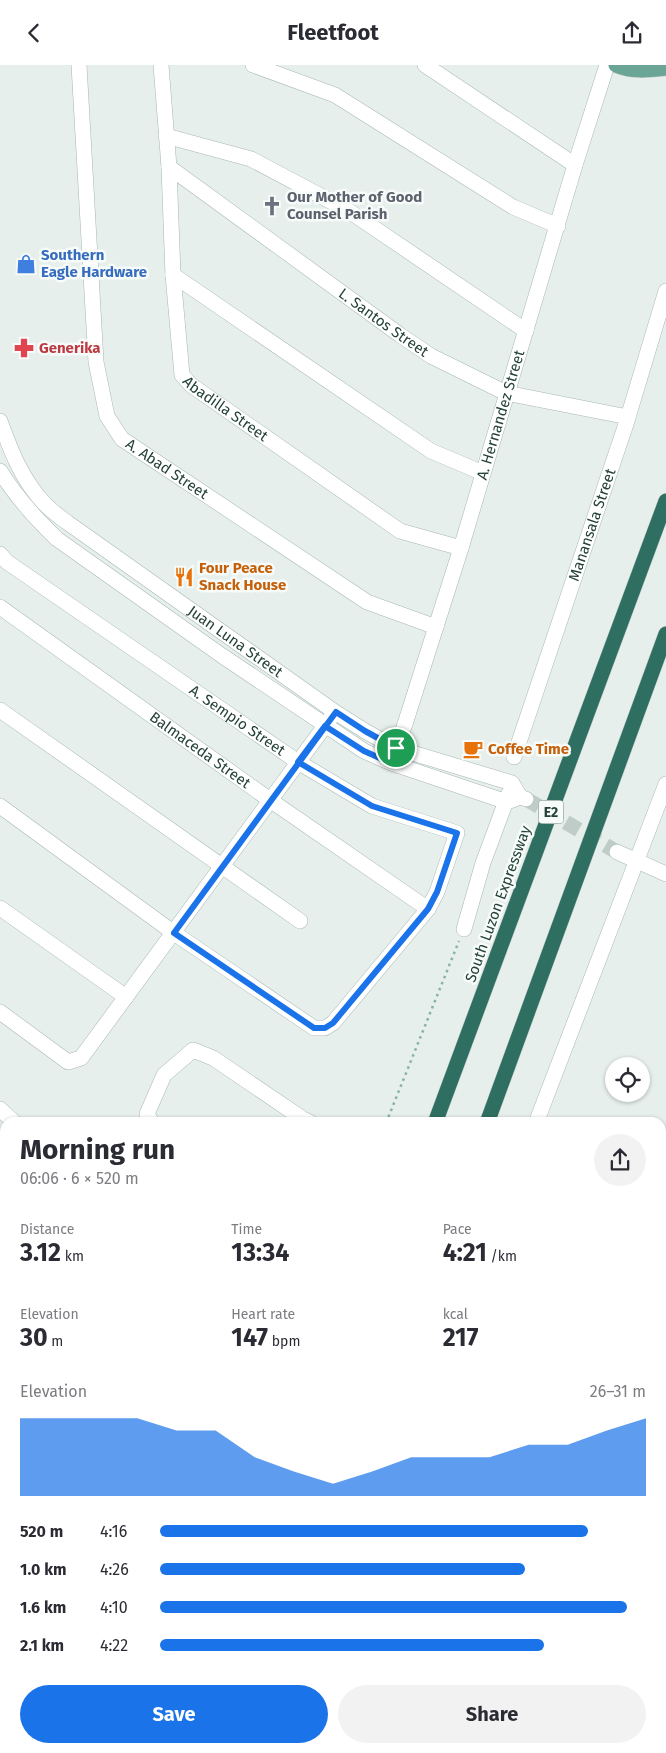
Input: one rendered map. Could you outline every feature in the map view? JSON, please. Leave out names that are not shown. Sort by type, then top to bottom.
[{"type":"highway","name":"South Luzon Expressway","points":[[437,1117],[666,501]]},
{"type":"highway","points":[[489,1117],[666,634]]},
{"type":"main road","points":[[616,65],[627,69],[666,68]]},
{"type":"street","name":"A. Abad Street","points":[[79,65],[96,361],[107,416],[122,439],[367,603],[436,627]]},
{"type":"street","name":"Abadilla Street","points":[[161,65],[169,167],[173,275],[182,375],[191,385],[400,531],[461,549]]},
{"type":"street","points":[[253,65],[335,95],[513,207],[558,225]]},
{"type":"street","points":[[425,65],[574,165]]},
{"type":"street","name":"A. Hernandez Street","points":[[391,763],[461,549],[506,393],[558,225],[574,165],[607,65]]},
{"type":"street","points":[[166,136],[251,159],[349,211],[526,331]]},
{"type":"street","name":"L. Santos Street","points":[[169,167],[431,356],[506,393],[628,417]]},
{"type":"street","points":[[173,275],[432,451],[483,473]]},
{"type":"street","name":"Manansala Street","points":[[514,757],[628,417],[666,291]]},
{"type":"street","name":"Juan Luna Street","points":[[0,421],[9,447],[26,481],[44,504],[68,523],[365,731],[396,748],[512,783],[518,799]]},
{"type":"street","name":"Juan Luna Street","points":[[0,471],[10,488],[34,517],[57,539],[221,655],[364,751],[391,763],[518,799]]},
{"type":"street","points":[[34,517],[44,504]]},
{"type":"street","name":"A. Sempio Street","points":[[0,554],[7,562],[298,762],[372,806],[457,833],[437,892],[428,909],[333,1023],[325,1028],[314,1028],[174,933]]},
{"type":"street","name":"Balmaceda Street","points":[[0,607],[270,800],[428,909]]},
{"type":"street","points":[[0,709],[300,921]]},
{"type":"street","points":[[0,1012],[68,1062],[81,1058],[336,712]]},
{"type":"street","points":[[538,1117],[666,784]]},
{"type":"street","points":[[464,929],[483,863],[518,799]]},
{"type":"street","points":[[0,805],[174,933]]},
{"type":"street","points":[[617,852],[666,874]]},
{"type":"street","points":[[0,908],[126,997]]},
{"type":"street","points":[[148,1117],[147,1115],[164,1075],[193,1050],[213,1058],[300,1117]]},
{"type":"path","points":[[388,1117],[464,929]]},
{"type":"tunnel","points":[[526,799],[617,852]]},
{"type":"place","name":"Our Mother of Good Counsel Parish","points":[[272,206]]},
{"type":"place","name":"Southern Eagle Hardware","points":[[26,264]]},
{"type":"place","name":"Generika","points":[[24,348]]},
{"type":"place","name":"Four Peace Snack House","points":[[184,577]]},
{"type":"place","name":"Coffee Time","points":[[473,749]]},
{"type":"route","points":[[396,748],[336,712],[270,800],[174,933],[314,1028],[325,1028],[333,1023],[428,909],[437,892],[457,833],[372,806],[298,762],[325,726],[364,751],[391,763],[396,748]]}]
